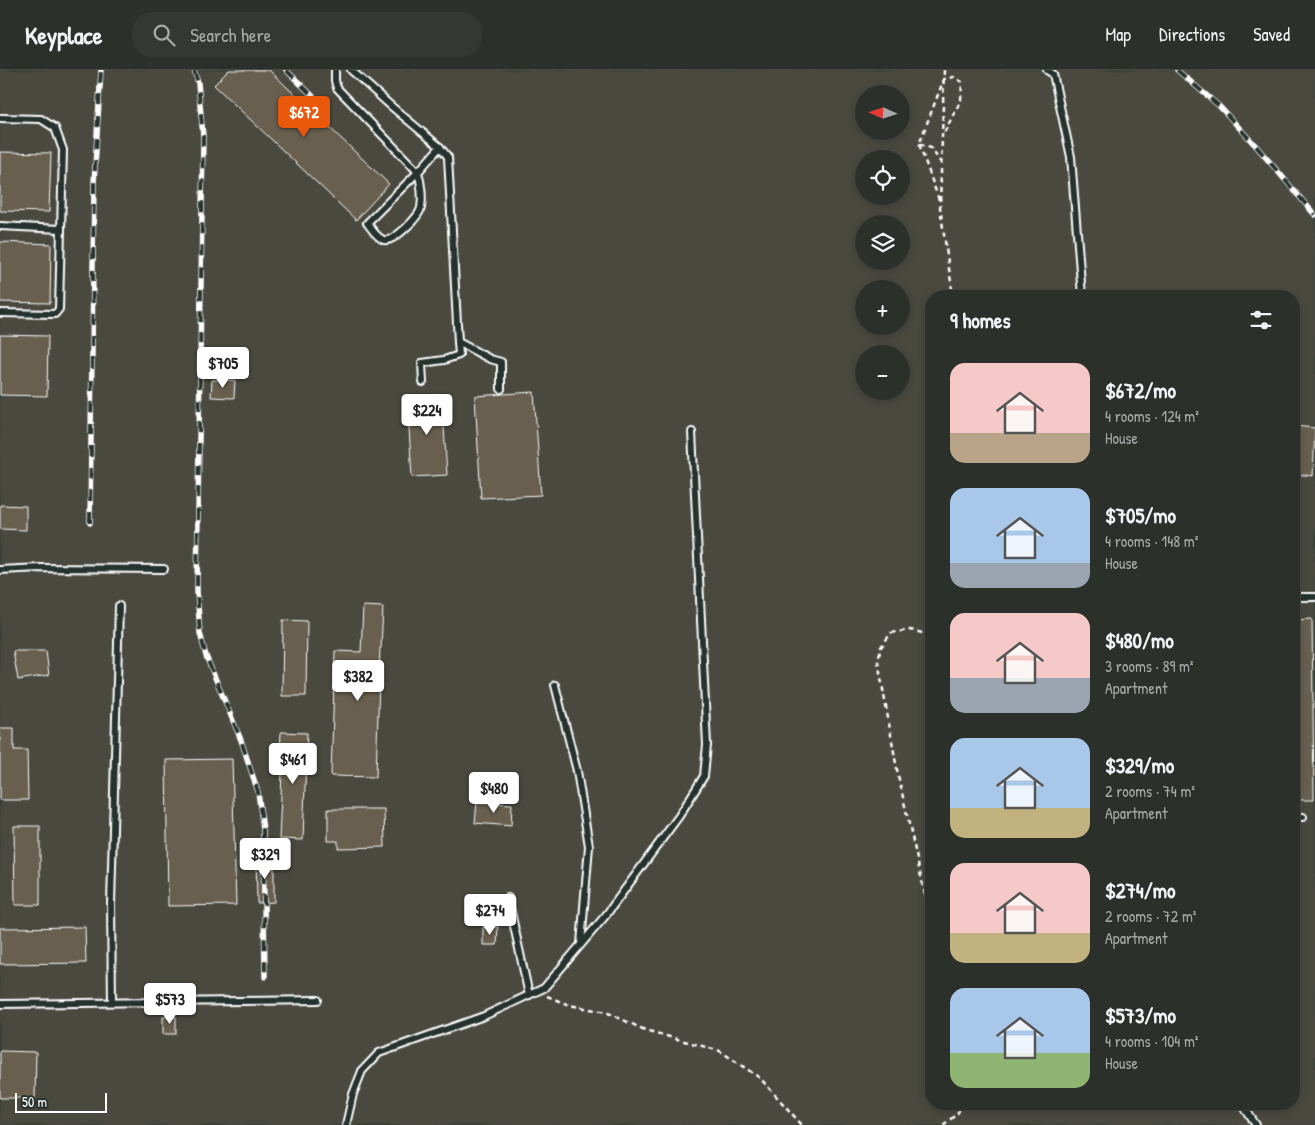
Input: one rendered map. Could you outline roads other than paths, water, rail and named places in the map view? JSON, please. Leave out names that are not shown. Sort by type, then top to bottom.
[{"type":"lane","points":[[335,70],[337,88],[418,172],[421,199],[419,214],[396,237],[387,241],[381,240],[367,223],[418,172],[440,147]]},
{"type":"lane","points":[[351,70],[390,106],[440,147],[448,157],[459,355],[444,360],[422,363],[423,382]]},
{"type":"lane","points":[[1047,70],[1053,74],[1071,157],[1082,290]]},
{"type":"lane","points":[[0,118],[41,119],[55,128],[63,150],[59,309],[55,314],[0,313]]},
{"type":"lane","points":[[0,226],[61,229]]},
{"type":"lane","points":[[458,342],[500,362],[501,389]]},
{"type":"lane","points":[[346,1125],[353,1094],[362,1071],[379,1053],[484,1016],[544,988],[606,915],[679,816],[704,776],[707,745],[692,432]]},
{"type":"lane","points":[[0,570],[41,568],[164,569]]},
{"type":"lane","points":[[1300,597],[1315,596]]},
{"type":"lane","points":[[112,1002],[111,904],[119,606]]},
{"type":"lane","points":[[555,685],[577,770],[589,846],[580,945]]},
{"type":"lane","points":[[508,898],[529,995]]},
{"type":"lane","points":[[0,1004],[318,1000]]},
{"type":"lane","points":[[1246,1110],[1256,1125]]},
{"type":"railway","points":[[90,523],[94,183],[101,70]]},
{"type":"railway","points":[[194,70],[198,83],[203,136],[197,591],[200,633],[206,656],[241,740],[258,792],[263,830],[265,977]]},
{"type":"railway","points":[[286,70],[319,102]]},
{"type":"railway","points":[[1177,70],[1219,106],[1315,215]]}]
